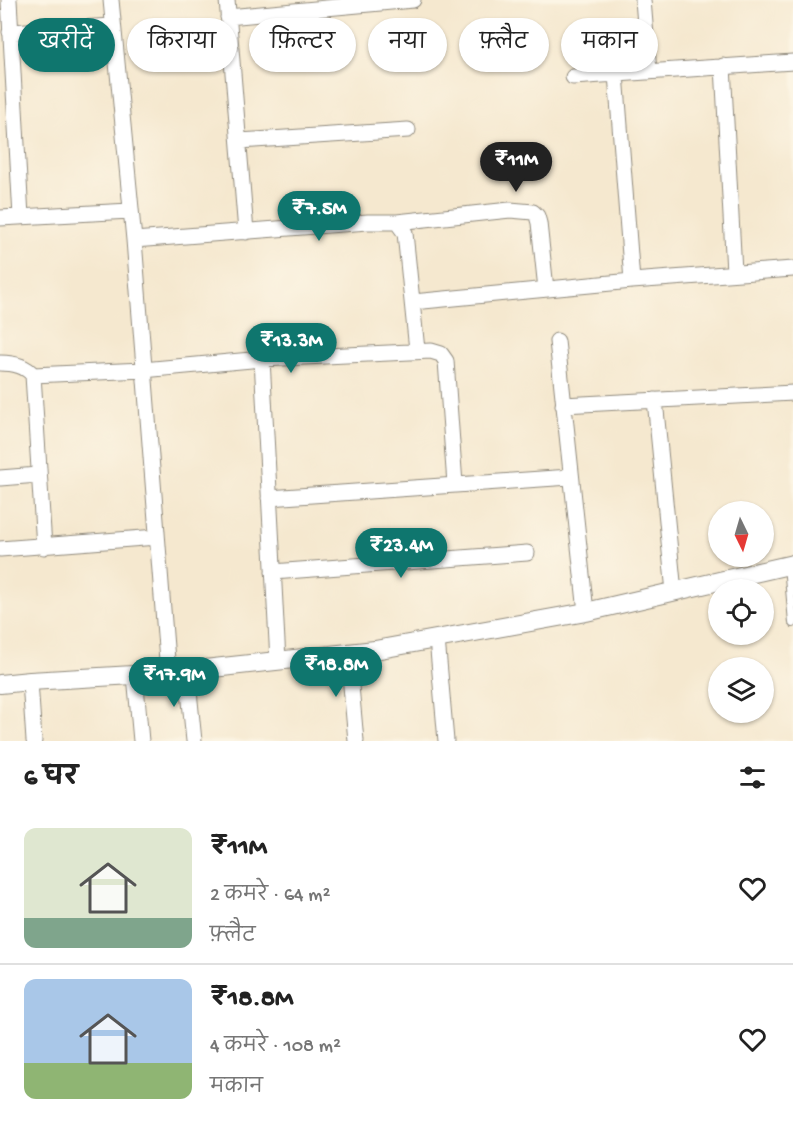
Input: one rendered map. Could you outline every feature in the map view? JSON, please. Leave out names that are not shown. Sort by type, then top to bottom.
[{"type":"street","points":[[9,0],[7,85],[21,217]]},
{"type":"street","points":[[111,0],[112,18]]},
{"type":"street","points":[[227,0],[246,232]]},
{"type":"street","points":[[228,17],[413,0]]},
{"type":"street","points":[[643,0],[644,18]]},
{"type":"street","points":[[10,32],[18,32]]},
{"type":"street","points":[[115,48],[134,240],[168,673]]},
{"type":"street","points":[[658,71],[793,62]]},
{"type":"street","points":[[723,66],[734,272]]},
{"type":"street","points":[[573,77],[649,72]]},
{"type":"street","points":[[616,74],[632,281]]},
{"type":"street","points":[[239,141],[408,130]]},
{"type":"street","points":[[134,240],[368,222],[397,222],[510,210],[533,212],[539,223],[546,289]]},
{"type":"street","points":[[0,218],[130,211]]},
{"type":"street","points":[[397,222],[405,233],[417,350]]},
{"type":"street","points":[[413,302],[734,272],[793,269]]},
{"type":"street","points":[[557,341],[586,612]]},
{"type":"street","points":[[33,375],[143,370],[262,359],[431,351],[441,354],[446,361],[455,484]]},
{"type":"street","points":[[262,359],[278,660]]},
{"type":"street","points":[[0,363],[20,365],[29,369],[33,375],[44,547]]},
{"type":"street","points":[[563,405],[793,393]]},
{"type":"street","points":[[655,400],[674,592]]},
{"type":"street","points":[[0,478],[38,475]]},
{"type":"street","points":[[269,498],[570,477]]},
{"type":"street","points":[[0,549],[157,537]]},
{"type":"street","points":[[273,572],[527,553]]},
{"type":"street","points":[[0,684],[168,673],[348,653],[586,612],[791,565]]},
{"type":"street","points":[[436,639],[446,741]]},
{"type":"street","points":[[348,653],[356,741]]},
{"type":"street","points":[[187,671],[194,741]]},
{"type":"street","points":[[135,675],[141,741]]},
{"type":"street","points":[[30,681],[34,741]]},
{"type":"lane","points":[[791,565],[793,623]]}]
